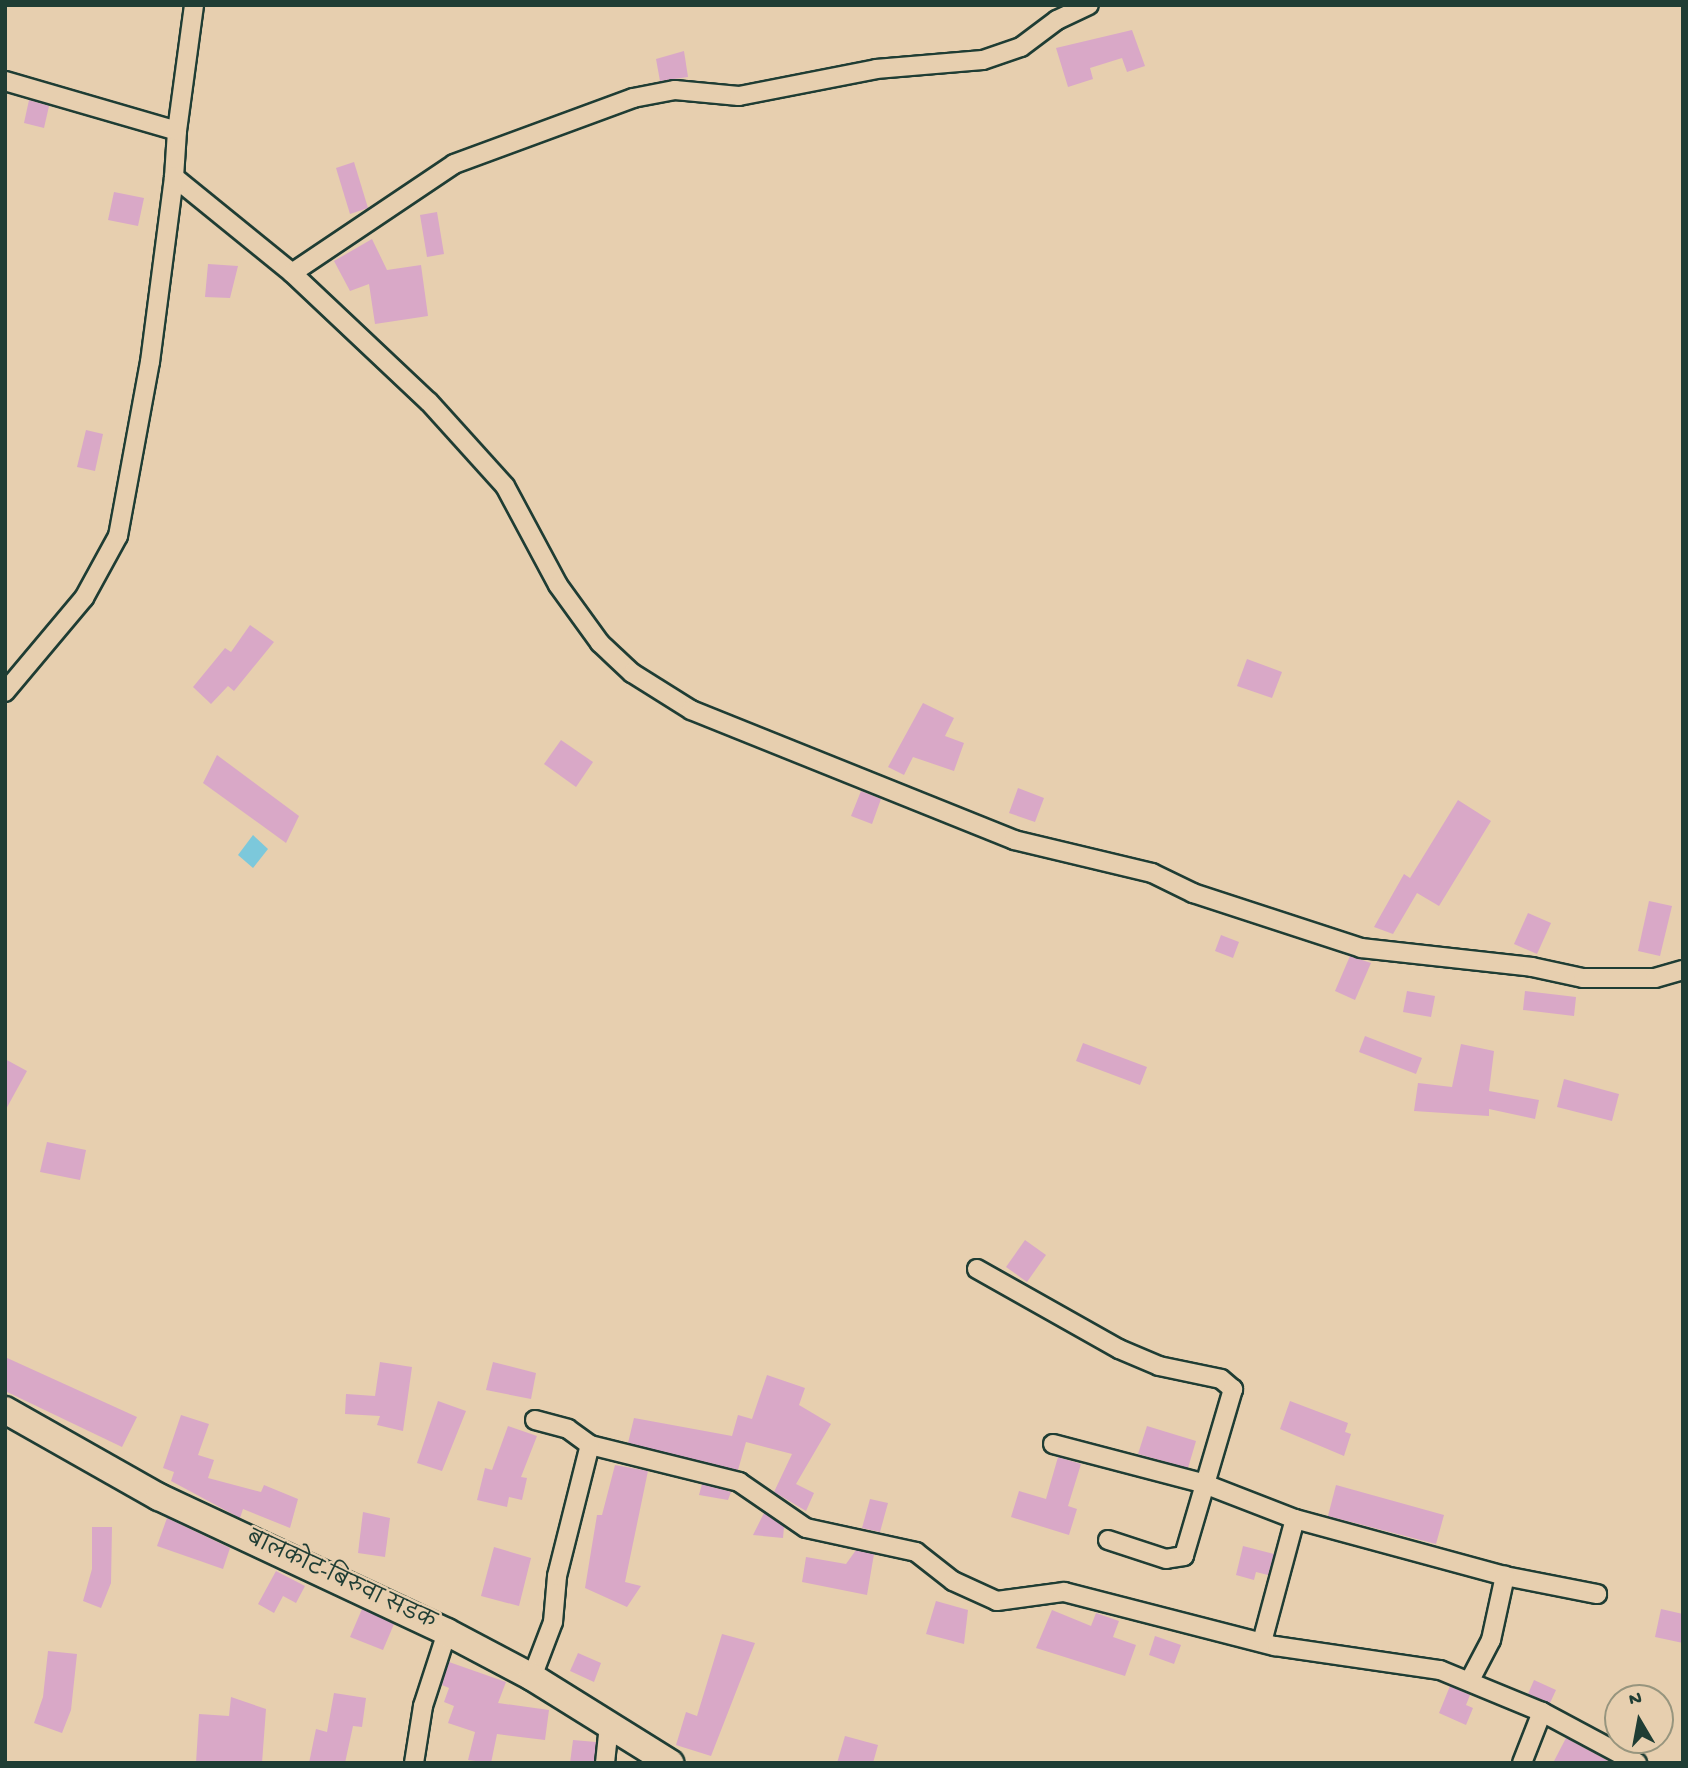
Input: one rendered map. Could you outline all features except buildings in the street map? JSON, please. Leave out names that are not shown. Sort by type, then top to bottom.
[{"type":"main road","name":"बालकोट-बिरुवा सडक","points":[[5,1410],[159,1497],[447,1632],[532,1677],[670,1763]]},
{"type":"street","points":[[5,692],[84,598],[118,537],[150,362],[194,5]]},
{"type":"street","points":[[292,273],[454,164],[633,97],[675,90],[739,96],[876,69],[995,57],[1021,47],[1057,20],[1088,5]]},
{"type":"street","points":[[5,81],[177,131]]},
{"type":"street","points":[[174,177],[292,273],[429,402],[505,486],[558,585],[600,643],[632,673],[691,710],[1014,840],[1153,873],[1193,893],[1361,948],[1532,967],[1583,978],[1656,978],[1683,970]]},
{"type":"street","points":[[977,1269],[1119,1349],[1159,1366],[1229,1383],[1233,1399],[1202,1483],[1184,1556],[1166,1559],[1108,1540]]},
{"type":"street","points":[[535,1420],[568,1429],[590,1445],[739,1482],[806,1528],[916,1552],[953,1581],[998,1601],[1064,1592],[1262,1642],[1440,1670],[1542,1712],[1637,1763]]},
{"type":"street","points":[[1053,1444],[1202,1483],[1295,1519],[1505,1576],[1597,1594]]},
{"type":"street","points":[[532,1677],[553,1622],[557,1576],[590,1445]]},
{"type":"street","points":[[1262,1642],[1295,1519]]},
{"type":"street","points":[[1470,1681],[1491,1640],[1505,1576]]},
{"type":"street","points":[[414,1763],[423,1706],[447,1632]]},
{"type":"street","points":[[1522,1763],[1542,1712]]},
{"type":"street","points":[[605,1763],[609,1726]]},
{"type":"water","points":[[253,835],[268,849],[253,868],[238,855]]}]
